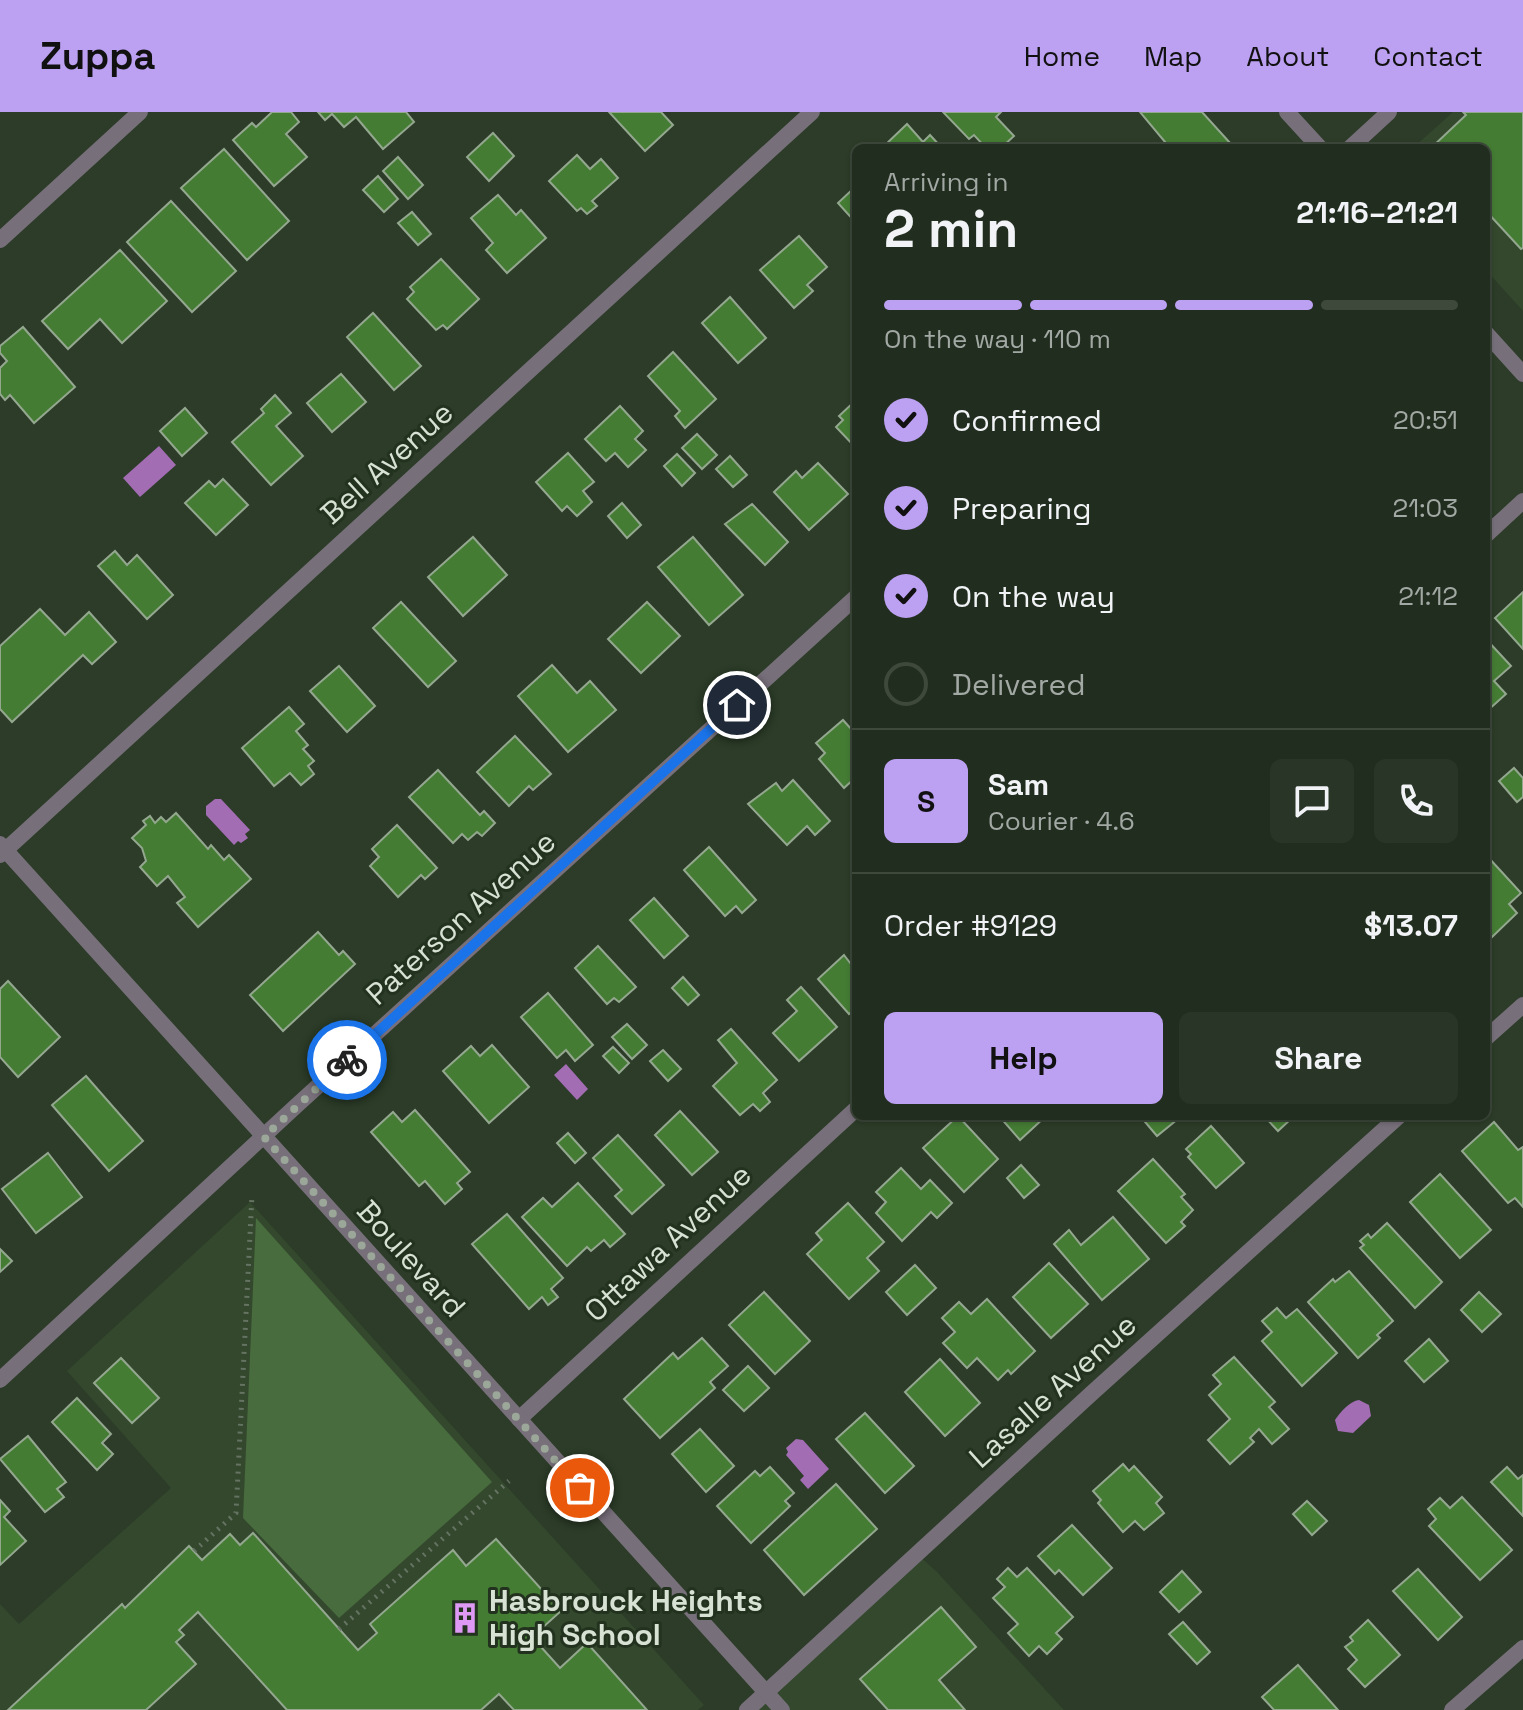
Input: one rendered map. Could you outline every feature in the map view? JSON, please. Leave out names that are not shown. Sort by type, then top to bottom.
[{"type":"street","points":[[0,240],[140,112]]},
{"type":"street","name":"Bell Avenue","points":[[2,850],[812,112]]},
{"type":"street","points":[[1287,112],[1316,144]]},
{"type":"street","points":[[1354,144],[1389,112]]},
{"type":"street","points":[[1490,337],[1523,374]]},
{"type":"street","points":[[1490,531],[1523,501]]},
{"type":"street","name":"Paterson Avenue","points":[[0,1380],[852,601]]},
{"type":"street","name":"Boulevard","points":[[2,850],[782,1710]]},
{"type":"street","points":[[1490,1034],[1523,1005]]},
{"type":"street","name":"Ottawa Avenue","points":[[519,1419],[852,1113]]},
{"type":"street","name":"Lasalle Avenue","points":[[747,1710],[1395,1120]]},
{"type":"street","points":[[1452,1710],[1523,1648]]},
{"type":"path","points":[[194,1551],[236,1513],[252,1195]]},
{"type":"path","points":[[339,1629],[509,1481]]},
{"type":"shaded area","points":[[1453,112],[1523,112],[1523,311],[1490,274],[1490,144],[1417,144]]},
{"type":"shaded area","points":[[159,446],[176,465],[140,497],[123,478]]},
{"type":"shaded area","points":[[215,799],[221,799],[250,830],[245,834],[248,838],[241,843],[238,841],[234,845],[206,815],[206,806]]},
{"type":"shaded area","points":[[566,1064],[588,1089],[577,1100],[554,1075]]},
{"type":"shaded area","points":[[250,1202],[704,1705],[698,1710],[0,1710],[0,1604],[19,1624],[171,1488],[67,1371]]},
{"type":"shaded area","points":[[256,1218],[492,1482],[339,1618],[243,1518]]},
{"type":"shaded area","points":[[1359,1400],[1369,1405],[1371,1416],[1353,1433],[1338,1431],[1337,1417],[1342,1410]]},
{"type":"shaded area","points":[[796,1439],[803,1440],[829,1469],[808,1489],[800,1480],[804,1476],[786,1455],[786,1448]]},
{"type":"shaded area","points":[[917,1554],[1064,1710],[746,1710]]},
{"type":"building","points":[[272,112],[291,112],[299,122],[286,134],[307,157],[274,186],[233,140],[252,123],[256,127]]},
{"type":"building","points":[[318,112],[406,112],[414,122],[383,149],[356,117],[344,127],[332,114],[325,120]]},
{"type":"building","points":[[609,112],[661,112],[673,125],[645,151]]},
{"type":"building","points":[[943,112],[1001,112],[996,117],[1014,136],[1005,144],[982,144],[974,135],[969,139]]},
{"type":"building","points":[[1140,112],[1202,112],[1231,144],[1167,144]]},
{"type":"building","points":[[1463,112],[1523,112],[1521,249],[1490,215],[1490,144],[1435,144],[1466,115]]},
{"type":"building","points":[[907,124],[923,142],[930,135],[938,144],[886,144]]},
{"type":"building","points":[[493,133],[514,156],[489,181],[467,157]]},
{"type":"building","points":[[224,149],[289,221],[247,260],[181,188]]},
{"type":"building","points":[[577,155],[590,169],[601,159],[618,178],[592,201],[597,206],[587,214],[581,208],[577,211],[549,181]]},
{"type":"building","points":[[398,157],[423,185],[408,199],[383,171]]},
{"type":"building","points":[[378,176],[398,199],[384,212],[363,190]]},
{"type":"building","points":[[852,190],[852,219],[838,203]]},
{"type":"building","points":[[498,195],[516,215],[521,210],[546,238],[507,273],[486,250],[493,243],[471,218]]},
{"type":"building","points":[[171,201],[236,271],[192,312],[127,242]]},
{"type":"building","points":[[412,212],[431,234],[418,245],[398,223]]},
{"type":"building","points":[[799,236],[827,267],[807,285],[813,291],[794,308],[760,270]]},
{"type":"building","points":[[120,250],[167,301],[122,343],[100,319],[68,349],[42,321]]},
{"type":"building","points":[[441,259],[479,299],[447,329],[443,325],[436,330],[407,299],[414,292],[410,287]]},
{"type":"building","points":[[730,297],[766,338],[738,363],[702,323]]},
{"type":"building","points":[[373,313],[421,366],[394,390],[347,337]]},
{"type":"building","points":[[23,327],[75,387],[34,423],[10,395],[5,400],[0,394],[0,368],[7,361],[0,353],[0,346]]},
{"type":"building","points":[[673,352],[716,399],[685,428],[675,416],[680,411],[648,376]]},
{"type":"building","points":[[341,374],[366,402],[332,432],[307,403]]},
{"type":"building","points":[[275,395],[291,413],[276,426],[303,456],[271,485],[232,442],[264,413],[261,409]]},
{"type":"building","points":[[852,404],[852,444],[836,427],[843,420],[839,416]]},
{"type":"building","points":[[620,406],[643,431],[635,439],[646,450],[628,467],[615,453],[606,461],[585,439]]},
{"type":"building","points":[[185,408],[207,433],[182,456],[160,431]]},
{"type":"building","points":[[697,434],[717,455],[702,469],[682,448]]},
{"type":"building","points":[[568,453],[594,482],[583,491],[592,502],[577,516],[567,506],[562,511],[536,482]]},
{"type":"building","points":[[677,454],[695,473],[682,486],[664,466]]},
{"type":"building","points":[[730,456],[747,475],[733,487],[716,469]]},
{"type":"building","points":[[818,463],[848,494],[809,530],[774,492],[796,471],[802,478]]},
{"type":"building","points":[[223,479],[248,505],[216,535],[185,503],[209,481],[215,487]]},
{"type":"building","points":[[622,503],[641,525],[627,538],[608,516]]},
{"type":"building","points":[[752,504],[788,542],[765,565],[725,524]]},
{"type":"building","points":[[473,537],[507,575],[463,616],[428,577]]},
{"type":"building","points":[[693,537],[743,595],[709,625],[658,567]]},
{"type":"building","points":[[115,551],[127,565],[137,555],[173,595],[147,619],[98,566]]},
{"type":"building","points":[[1523,592],[1523,649],[1495,618]]},
{"type":"building","points":[[401,602],[456,661],[428,687],[373,628]]},
{"type":"building","points":[[647,602],[680,636],[641,673],[608,639]]},
{"type":"building","points":[[40,609],[65,635],[89,612],[116,642],[92,664],[83,655],[12,722],[0,709],[0,646]]},
{"type":"building","points":[[1490,643],[1511,666],[1494,681],[1506,694],[1490,708]]},
{"type":"building","points":[[552,665],[577,693],[590,681],[616,710],[568,752],[518,696]]},
{"type":"building","points":[[339,666],[375,706],[347,732],[310,691]]},
{"type":"building","points":[[289,707],[304,724],[296,731],[308,745],[303,749],[314,761],[308,766],[314,774],[301,785],[290,773],[274,786],[242,748]]},
{"type":"building","points":[[843,720],[852,730],[852,781],[844,788],[819,759],[825,753],[816,743]]},
{"type":"building","points":[[515,736],[551,774],[533,790],[529,786],[509,806],[477,772]]},
{"type":"building","points":[[1514,768],[1523,778],[1523,797],[1517,802],[1499,781]]},
{"type":"building","points":[[438,770],[480,815],[484,811],[495,823],[482,836],[477,832],[468,840],[462,834],[453,843],[409,797]]},
{"type":"building","points":[[793,780],[830,821],[815,835],[807,826],[787,845],[748,804],[776,783],[782,791]]},
{"type":"building","points":[[176,813],[208,849],[211,845],[224,860],[229,855],[251,879],[198,927],[177,903],[185,897],[168,876],[157,886],[140,867],[146,861],[142,848],[132,838],[146,825],[143,821],[150,816],[155,823],[161,817],[166,822]]},
{"type":"building","points":[[397,825],[437,868],[425,879],[421,875],[398,897],[370,866],[379,857],[372,849]]},
{"type":"building","points":[[709,847],[756,900],[742,913],[736,906],[725,916],[684,870]]},
{"type":"building","points":[[1490,859],[1521,893],[1509,904],[1517,913],[1491,938]]},
{"type":"building","points":[[654,898],[688,936],[664,958],[630,920]]},
{"type":"building","points":[[318,932],[339,955],[343,951],[355,964],[283,1031],[250,995]]},
{"type":"building","points":[[598,946],[636,987],[619,1002],[614,998],[607,1004],[575,968]]},
{"type":"building","points":[[844,955],[852,965],[852,1011],[849,1014],[818,979]]},
{"type":"building","points":[[683,977],[699,995],[688,1005],[672,988]]},
{"type":"building","points":[[8,981],[60,1037],[18,1077],[0,1057],[0,989]]},
{"type":"building","points":[[801,987],[837,1027],[799,1061],[773,1033],[797,1011],[787,1000]]},
{"type":"building","points":[[548,993],[593,1045],[575,1061],[566,1050],[557,1058],[521,1017]]},
{"type":"building","points":[[627,1024],[647,1045],[632,1059],[612,1037]]},
{"type":"building","points":[[731,1029],[777,1080],[763,1093],[770,1102],[760,1111],[753,1104],[740,1115],[713,1086],[737,1063],[718,1040]]},
{"type":"building","points":[[492,1045],[529,1087],[489,1123],[443,1071],[471,1046],[480,1056]]},
{"type":"building","points":[[613,1047],[629,1063],[619,1073],[603,1056]]},
{"type":"building","points":[[663,1050],[681,1069],[668,1081],[650,1061]]},
{"type":"building","points":[[86,1076],[143,1141],[109,1171],[52,1105]]},
{"type":"building","points":[[415,1110],[470,1172],[457,1183],[462,1189],[445,1204],[425,1181],[419,1186],[371,1132],[393,1112],[402,1122]]},
{"type":"building","points":[[680,1111],[718,1152],[692,1175],[655,1135]]},
{"type":"building","points":[[954,1120],[962,1120],[998,1159],[964,1192],[923,1148]]},
{"type":"building","points":[[1002,1120],[1042,1120],[1020,1140]]},
{"type":"building","points":[[1143,1120],[1177,1120],[1157,1136]]},
{"type":"building","points":[[1268,1120],[1290,1120],[1278,1131]]},
{"type":"building","points":[[1494,1122],[1518,1150],[1523,1147],[1523,1207],[1515,1198],[1508,1203],[1462,1151]]},
{"type":"building","points":[[1211,1126],[1244,1163],[1216,1188],[1188,1157],[1191,1154],[1186,1149]]},
{"type":"building","points":[[568,1133],[586,1153],[575,1163],[557,1143]]},
{"type":"building","points":[[618,1135],[664,1185],[632,1214],[615,1196],[622,1190],[593,1158]]},
{"type":"building","points":[[48,1153],[82,1197],[36,1233],[2,1189]]},
{"type":"building","points":[[1153,1159],[1185,1194],[1181,1197],[1193,1210],[1181,1222],[1185,1226],[1166,1243],[1118,1191]]},
{"type":"building","points":[[1021,1165],[1039,1185],[1024,1198],[1007,1178]]},
{"type":"building","points":[[901,1168],[921,1189],[930,1180],[952,1203],[937,1218],[931,1212],[902,1241],[876,1213],[886,1202],[876,1192]]},
{"type":"building","points":[[1440,1174],[1491,1230],[1460,1258],[1410,1202]]},
{"type":"building","points":[[578,1183],[625,1234],[610,1247],[604,1240],[591,1251],[587,1247],[567,1266],[522,1217],[543,1198],[552,1207]]},
{"type":"building","points":[[848,1203],[884,1242],[867,1258],[879,1271],[849,1299],[807,1254],[822,1240],[816,1233]]},
{"type":"building","points":[[507,1214],[563,1278],[551,1289],[558,1297],[548,1305],[542,1297],[529,1309],[472,1244]]},
{"type":"building","points":[[1113,1217],[1149,1259],[1102,1300],[1054,1244],[1069,1230],[1081,1245]]},
{"type":"building","points":[[1387,1223],[1442,1282],[1415,1308],[1360,1248],[1364,1245],[1360,1241],[1368,1234],[1371,1238]]},
{"type":"building","points":[[0,1249],[12,1261],[0,1272]]},
{"type":"building","points":[[1049,1263],[1088,1304],[1051,1338],[1013,1297]]},
{"type":"building","points":[[915,1265],[936,1288],[907,1315],[886,1292]]},
{"type":"building","points":[[1349,1271],[1393,1321],[1358,1358],[1308,1302],[1333,1279],[1335,1282]]},
{"type":"building","points":[[764,1292],[810,1341],[775,1374],[729,1325]]},
{"type":"building","points":[[1479,1292],[1501,1314],[1482,1332],[1461,1310]]},
{"type":"building","points":[[987,1299],[1035,1351],[1011,1374],[1008,1370],[998,1380],[977,1358],[967,1368],[943,1343],[955,1332],[942,1318],[959,1302],[971,1314]]},
{"type":"building","points":[[1277,1308],[1286,1318],[1297,1309],[1337,1353],[1302,1386],[1262,1341],[1272,1332],[1262,1321]]},
{"type":"building","points":[[702,1338],[728,1366],[710,1382],[715,1388],[660,1438],[624,1399],[673,1353],[678,1359]]},
{"type":"building","points":[[1429,1339],[1448,1361],[1424,1382],[1405,1361]]},
{"type":"building","points":[[1234,1357],[1275,1402],[1269,1407],[1289,1429],[1272,1444],[1259,1429],[1250,1438],[1254,1442],[1230,1464],[1208,1440],[1230,1419],[1209,1395],[1221,1384],[1213,1375]]},
{"type":"building","points":[[121,1358],[159,1398],[132,1423],[94,1383]]},
{"type":"building","points":[[940,1359],[980,1403],[945,1436],[905,1392]]},
{"type":"building","points":[[748,1366],[769,1388],[744,1411],[723,1390]]},
{"type":"building","points":[[77,1398],[111,1434],[102,1443],[113,1454],[97,1470],[52,1422]]},
{"type":"building","points":[[865,1413],[914,1466],[885,1493],[836,1439]]},
{"type":"building","points":[[700,1429],[734,1466],[706,1492],[672,1454]]},
{"type":"building","points":[[28,1436],[66,1482],[57,1489],[64,1497],[45,1512],[0,1459]]},
{"type":"building","points":[[1123,1464],[1129,1471],[1134,1466],[1162,1497],[1156,1503],[1164,1513],[1144,1530],[1135,1521],[1123,1532],[1098,1503],[1101,1500],[1093,1491]]},
{"type":"building","points":[[770,1467],[794,1493],[785,1501],[790,1506],[751,1543],[717,1506],[755,1471],[760,1476]]},
{"type":"building","points":[[1507,1467],[1518,1479],[1523,1475],[1523,1516],[1491,1482]]},
{"type":"building","points":[[836,1484],[877,1529],[804,1595],[764,1550]]},
{"type":"building","points":[[1462,1497],[1512,1550],[1480,1580],[1429,1526],[1436,1519],[1428,1509],[1440,1498],[1450,1508]]},
{"type":"building","points":[[0,1500],[10,1511],[4,1517],[26,1541],[0,1565]]},
{"type":"building","points":[[1307,1501],[1327,1521],[1312,1535],[1293,1514]]},
{"type":"building","points":[[1072,1525],[1112,1568],[1083,1595],[1059,1570],[1055,1574],[1038,1556]]},
{"type":"building","name":"Hasbrouck Heights High School","points":[[253,1533],[358,1650],[377,1633],[370,1624],[453,1550],[466,1566],[496,1539],[561,1611],[532,1637],[560,1668],[587,1643],[647,1710],[514,1710],[499,1694],[481,1710],[287,1710],[198,1612],[179,1630],[184,1635],[176,1642],[196,1664],[146,1710],[8,1710],[122,1604],[125,1608],[189,1546],[202,1560],[230,1534],[240,1545]]},
{"type":"building","points":[[1008,1568],[1017,1577],[1027,1568],[1073,1617],[1056,1633],[1062,1639],[1047,1654],[1039,1646],[1029,1656],[1008,1633],[1018,1624],[993,1598],[1005,1587],[997,1579]]},
{"type":"building","points":[[1418,1569],[1462,1617],[1438,1640],[1393,1591]]},
{"type":"building","points":[[1182,1571],[1201,1592],[1179,1612],[1160,1592]]},
{"type":"building","points":[[941,1607],[976,1647],[939,1680],[965,1710],[888,1710],[860,1679]]},
{"type":"building","points":[[1368,1620],[1400,1655],[1365,1687],[1348,1669],[1357,1660],[1345,1647],[1353,1641],[1350,1637]]},
{"type":"building","points":[[1183,1622],[1210,1652],[1197,1664],[1169,1634]]},
{"type":"building","points":[[1298,1665],[1338,1710],[1274,1710],[1262,1697]]},
{"type":"way so far","points":[[347,1060],[264,1137],[580,1488]]},
{"type":"place","name":"Hasbrouck Heights High School","points":[[465,1618]]},
{"type":"route","points":[[347,1060],[737,705]]}]
